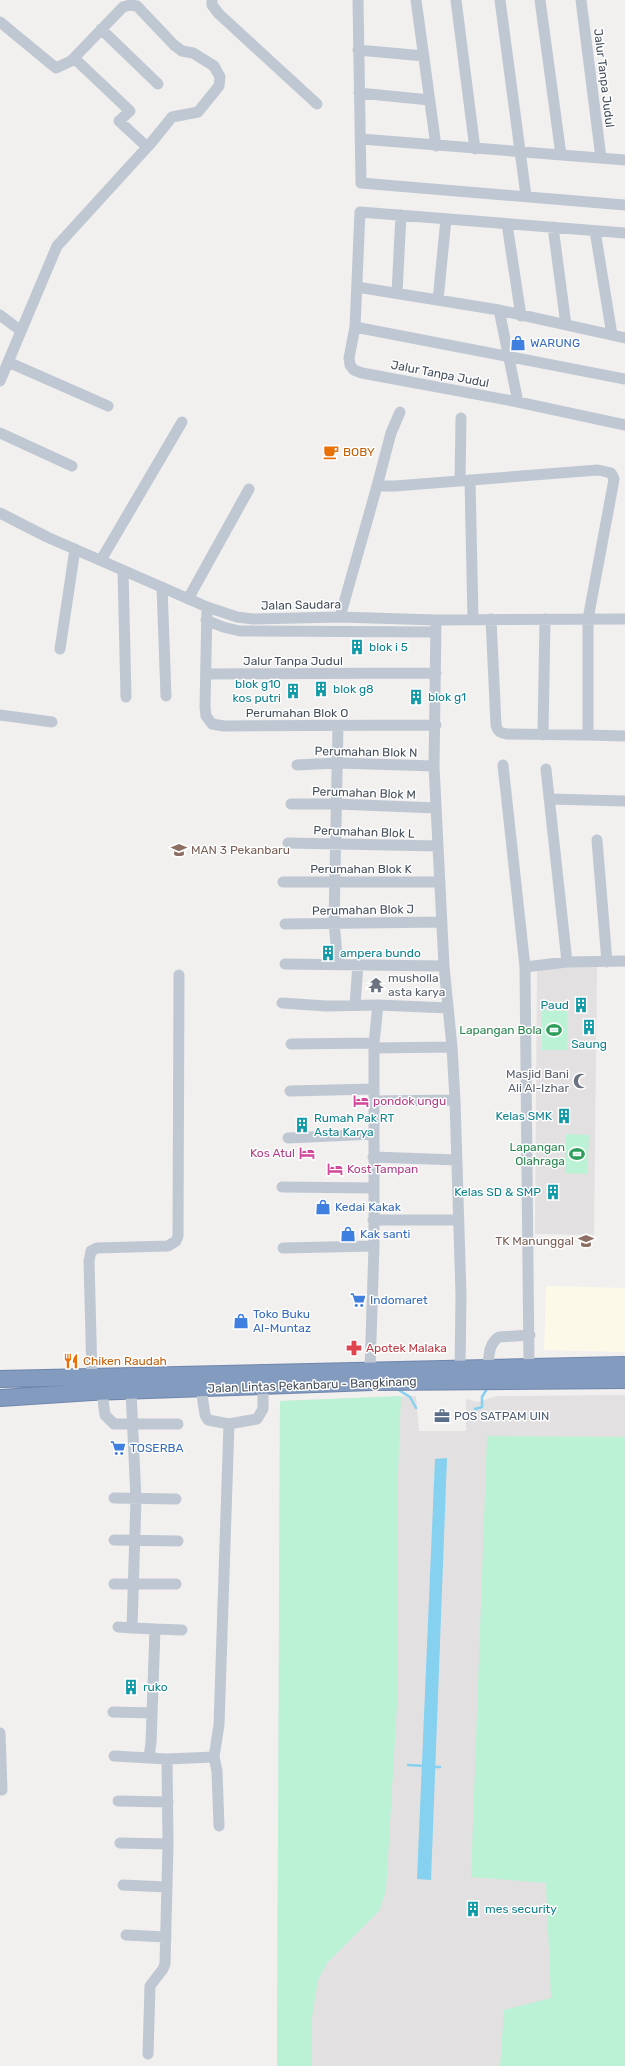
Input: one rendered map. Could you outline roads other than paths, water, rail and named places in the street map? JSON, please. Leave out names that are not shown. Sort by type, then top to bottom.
[{"type":"highway","name":"Jalan Lintas Pekanbaru - Bangkinang","points":[[0,1379],[625,1365]]},
{"type":"highway","name":"Jalan Lintas Pekanbaru - Bangkinang","points":[[0,1398],[102,1392],[263,1386],[625,1380]]},
{"type":"street","points":[[212,0],[212,5],[219,14],[317,104]]},
{"type":"street","points":[[358,0],[361,183],[625,205]]},
{"type":"street","points":[[416,0],[436,146]]},
{"type":"street","points":[[456,0],[475,149]]},
{"type":"street","points":[[500,0],[526,196]]},
{"type":"street","points":[[540,0],[561,155]]},
{"type":"street","name":"Jalur Tanpa Judul","points":[[581,0],[601,158]]},
{"type":"street","points":[[0,22],[56,68],[74,58],[123,7],[130,5],[137,6],[174,45],[182,51],[193,53],[214,66],[220,77],[219,86],[198,112],[172,117],[147,147],[57,246],[0,381]]},
{"type":"street","points":[[102,29],[158,84]]},
{"type":"street","points":[[358,50],[424,56]]},
{"type":"street","points":[[74,58],[130,111],[119,121],[147,147]]},
{"type":"street","points":[[359,93],[430,100]]},
{"type":"street","points":[[361,138],[436,146],[625,160]]},
{"type":"street","name":"Jalur Tanpa Judul","points":[[625,233],[360,212],[355,327],[349,358],[350,365],[354,370],[518,402],[625,425]]},
{"type":"street","points":[[397,293],[401,215]]},
{"type":"street","points":[[438,300],[446,219]]},
{"type":"street","points":[[507,224],[521,316]]},
{"type":"street","points":[[553,227],[566,325]]},
{"type":"street","points":[[595,231],[612,335]]},
{"type":"street","points":[[357,287],[499,310],[625,338]]},
{"type":"street","points":[[499,310],[518,402]]},
{"type":"street","points":[[0,315],[22,331]]},
{"type":"street","points":[[355,327],[625,379]]},
{"type":"street","points":[[8,362],[108,406]]},
{"type":"street","points":[[340,617],[391,433],[400,412]]},
{"type":"street","points":[[462,418],[473,619]]},
{"type":"street","points":[[102,560],[182,422]]},
{"type":"street","points":[[0,433],[72,466]]},
{"type":"street","points":[[377,486],[598,470],[611,474],[614,479],[588,619],[588,735]]},
{"type":"street","points":[[188,599],[249,490]]},
{"type":"street","name":"Jalan Saudara","points":[[0,514],[75,549],[227,615],[252,619],[340,617],[436,626],[473,619],[625,619]]},
{"type":"street","points":[[60,649],[75,549]]},
{"type":"street","points":[[123,570],[126,697]]},
{"type":"street","points":[[162,587],[166,696]]},
{"type":"street","points":[[206,607],[206,674]]},
{"type":"street","points":[[302,617],[303,631]]},
{"type":"street","points":[[491,619],[496,725],[500,733],[625,736]]},
{"type":"street","points":[[543,734],[545,619]]},
{"type":"street","points":[[206,620],[223,627],[240,630],[303,631],[436,626],[436,725],[434,766],[444,966],[452,1047],[455,1100],[457,1220],[461,1295],[460,1369]]},
{"type":"street","name":"Jalur Tanpa Judul","points":[[206,674],[436,672]]},
{"type":"street","name":"Perumahan Blok O","points":[[206,674],[206,716],[212,724],[224,726],[436,725]]},
{"type":"street","points":[[0,715],[52,722]]},
{"type":"street","points":[[338,726],[337,804],[334,844],[334,923],[338,964]]},
{"type":"street","name":"Perumahan Blok N","points":[[297,765],[337,763],[434,766]]},
{"type":"street","points":[[503,765],[521,948],[525,967],[530,1335],[529,1366]]},
{"type":"street","points":[[546,768],[567,962]]},
{"type":"street","points":[[549,799],[625,801]]},
{"type":"street","name":"Perumahan Blok M","points":[[291,804],[337,804],[436,808]]},
{"type":"street","points":[[596,840],[607,962]]},
{"type":"street","name":"Perumahan Blok L","points":[[288,843],[438,846]]},
{"type":"street","name":"Perumahan Blok K","points":[[283,882],[440,882]]},
{"type":"street","name":"Perumahan Blok J","points":[[285,924],[442,922]]},
{"type":"street","points":[[525,967],[567,962],[625,961]]},
{"type":"street","points":[[285,964],[444,966]]},
{"type":"street","points":[[355,1005],[358,964]]},
{"type":"street","points":[[92,1376],[89,1261],[91,1252],[97,1248],[168,1246],[176,1241],[178,1236],[178,976]]},
{"type":"street","points":[[282,1003],[326,1006],[378,1005],[448,1008]]},
{"type":"street","points":[[370,1371],[374,1246],[372,1188],[374,1134],[374,1046],[378,1005]]},
{"type":"street","points":[[291,1044],[452,1047]]},
{"type":"street","points":[[290,1091],[374,1089]]},
{"type":"street","points":[[374,1101],[455,1100]]},
{"type":"street","points":[[288,1138],[374,1134]]},
{"type":"street","points":[[373,1157],[457,1160]]},
{"type":"street","points":[[282,1187],[372,1188]]},
{"type":"street","points":[[373,1220],[457,1220]]},
{"type":"street","points":[[283,1248],[374,1246]]},
{"type":"street","points":[[488,1368],[490,1350],[495,1340],[499,1337],[530,1335]]},
{"type":"street","points":[[201,1388],[205,1415],[208,1420],[229,1424],[257,1419],[263,1409],[263,1386]]},
{"type":"street","points":[[131,1391],[134,1425],[136,1499],[136,1540],[132,1628]]},
{"type":"street","points":[[102,1392],[105,1415],[109,1420],[118,1424],[178,1424]]},
{"type":"street","points":[[219,1826],[217,1771],[214,1757],[219,1724],[229,1424]]},
{"type":"street","points":[[114,1498],[176,1499]]},
{"type":"street","points":[[114,1540],[178,1541]]},
{"type":"street","points":[[114,1584],[176,1584]]},
{"type":"street","points":[[118,1627],[182,1630]]},
{"type":"street","points":[[149,1757],[155,1628]]},
{"type":"street","points":[[113,1712],[152,1713]]},
{"type":"street","points":[[0,1734],[2,1790]]},
{"type":"street","points":[[114,1756],[167,1759],[214,1757]]},
{"type":"street","points":[[148,2054],[148,1992],[152,1980],[163,1969],[165,1964],[168,1844],[167,1759]]},
{"type":"street","points":[[118,1801],[168,1802]]},
{"type":"street","points":[[120,1842],[168,1844]]},
{"type":"street","points":[[122,1885],[166,1887]]},
{"type":"street","points":[[126,1935],[166,1937]]},
{"type":"water","points":[[447,1458],[431,1880],[417,1879],[435,1459]]},
{"type":"waterway","points":[[475,1409],[482,1407],[482,1397],[488,1387]]},
{"type":"waterway","points":[[397,1389],[410,1397],[416,1408]]},
{"type":"waterway","points":[[408,1765],[425,1766]]},
{"type":"waterway","points":[[432,1767],[440,1767]]},
{"type":"place","name":"WARUNG","points":[[518,343]]},
{"type":"place","name":"BOBY","points":[[331,452]]},
{"type":"place","name":"blok i 5","points":[[357,647]]},
{"type":"place","name":"blok g8","points":[[321,689]]},
{"type":"place","name":"blok g10 kos putri","points":[[293,691]]},
{"type":"place","name":"blok g1","points":[[416,697]]},
{"type":"place","name":"MAN 3 Pekanbaru","points":[[179,850]]},
{"type":"place","name":"ampera bundo","points":[[328,953]]},
{"type":"place","name":"musholla asta karya","points":[[376,985]]},
{"type":"place","name":"Paud","points":[[581,1005]]},
{"type":"place","name":"Saung","points":[[589,1027]]},
{"type":"place","name":"Lapangan Bola","points":[[554,1030]]},
{"type":"place","name":"Masjid Bani Ali Al-Izhar","points":[[581,1081]]},
{"type":"place","name":"pondok ungu","points":[[361,1101]]},
{"type":"place","name":"Kelas SMK","points":[[564,1116]]},
{"type":"place","name":"Rumah Pak RT Asta Karya","points":[[302,1125]]},
{"type":"place","name":"Kos Atul","points":[[307,1153]]},
{"type":"place","name":"Lapangan Olahraga","points":[[577,1154]]},
{"type":"place","name":"Kost Tampan","points":[[335,1169]]},
{"type":"place","name":"Kelas SD & SMP","points":[[553,1192]]},
{"type":"place","name":"Kedai Kakak","points":[[323,1207]]},
{"type":"place","name":"Kak santi","points":[[348,1234]]},
{"type":"place","name":"TK Manunggal","points":[[586,1241]]},
{"type":"place","name":"Indomaret","points":[[358,1300]]},
{"type":"place","name":"Toko Buku Al-Muntaz","points":[[241,1321]]},
{"type":"place","name":"Apotek Malaka","points":[[354,1348]]},
{"type":"place","name":"Chiken Raudah","points":[[71,1361]]},
{"type":"place","name":"POS SATPAM UIN","points":[[442,1416]]},
{"type":"place","name":"TOSERBA","points":[[118,1448]]},
{"type":"place","name":"ruko","points":[[131,1687]]},
{"type":"place","name":"mes security","points":[[473,1909]]}]
